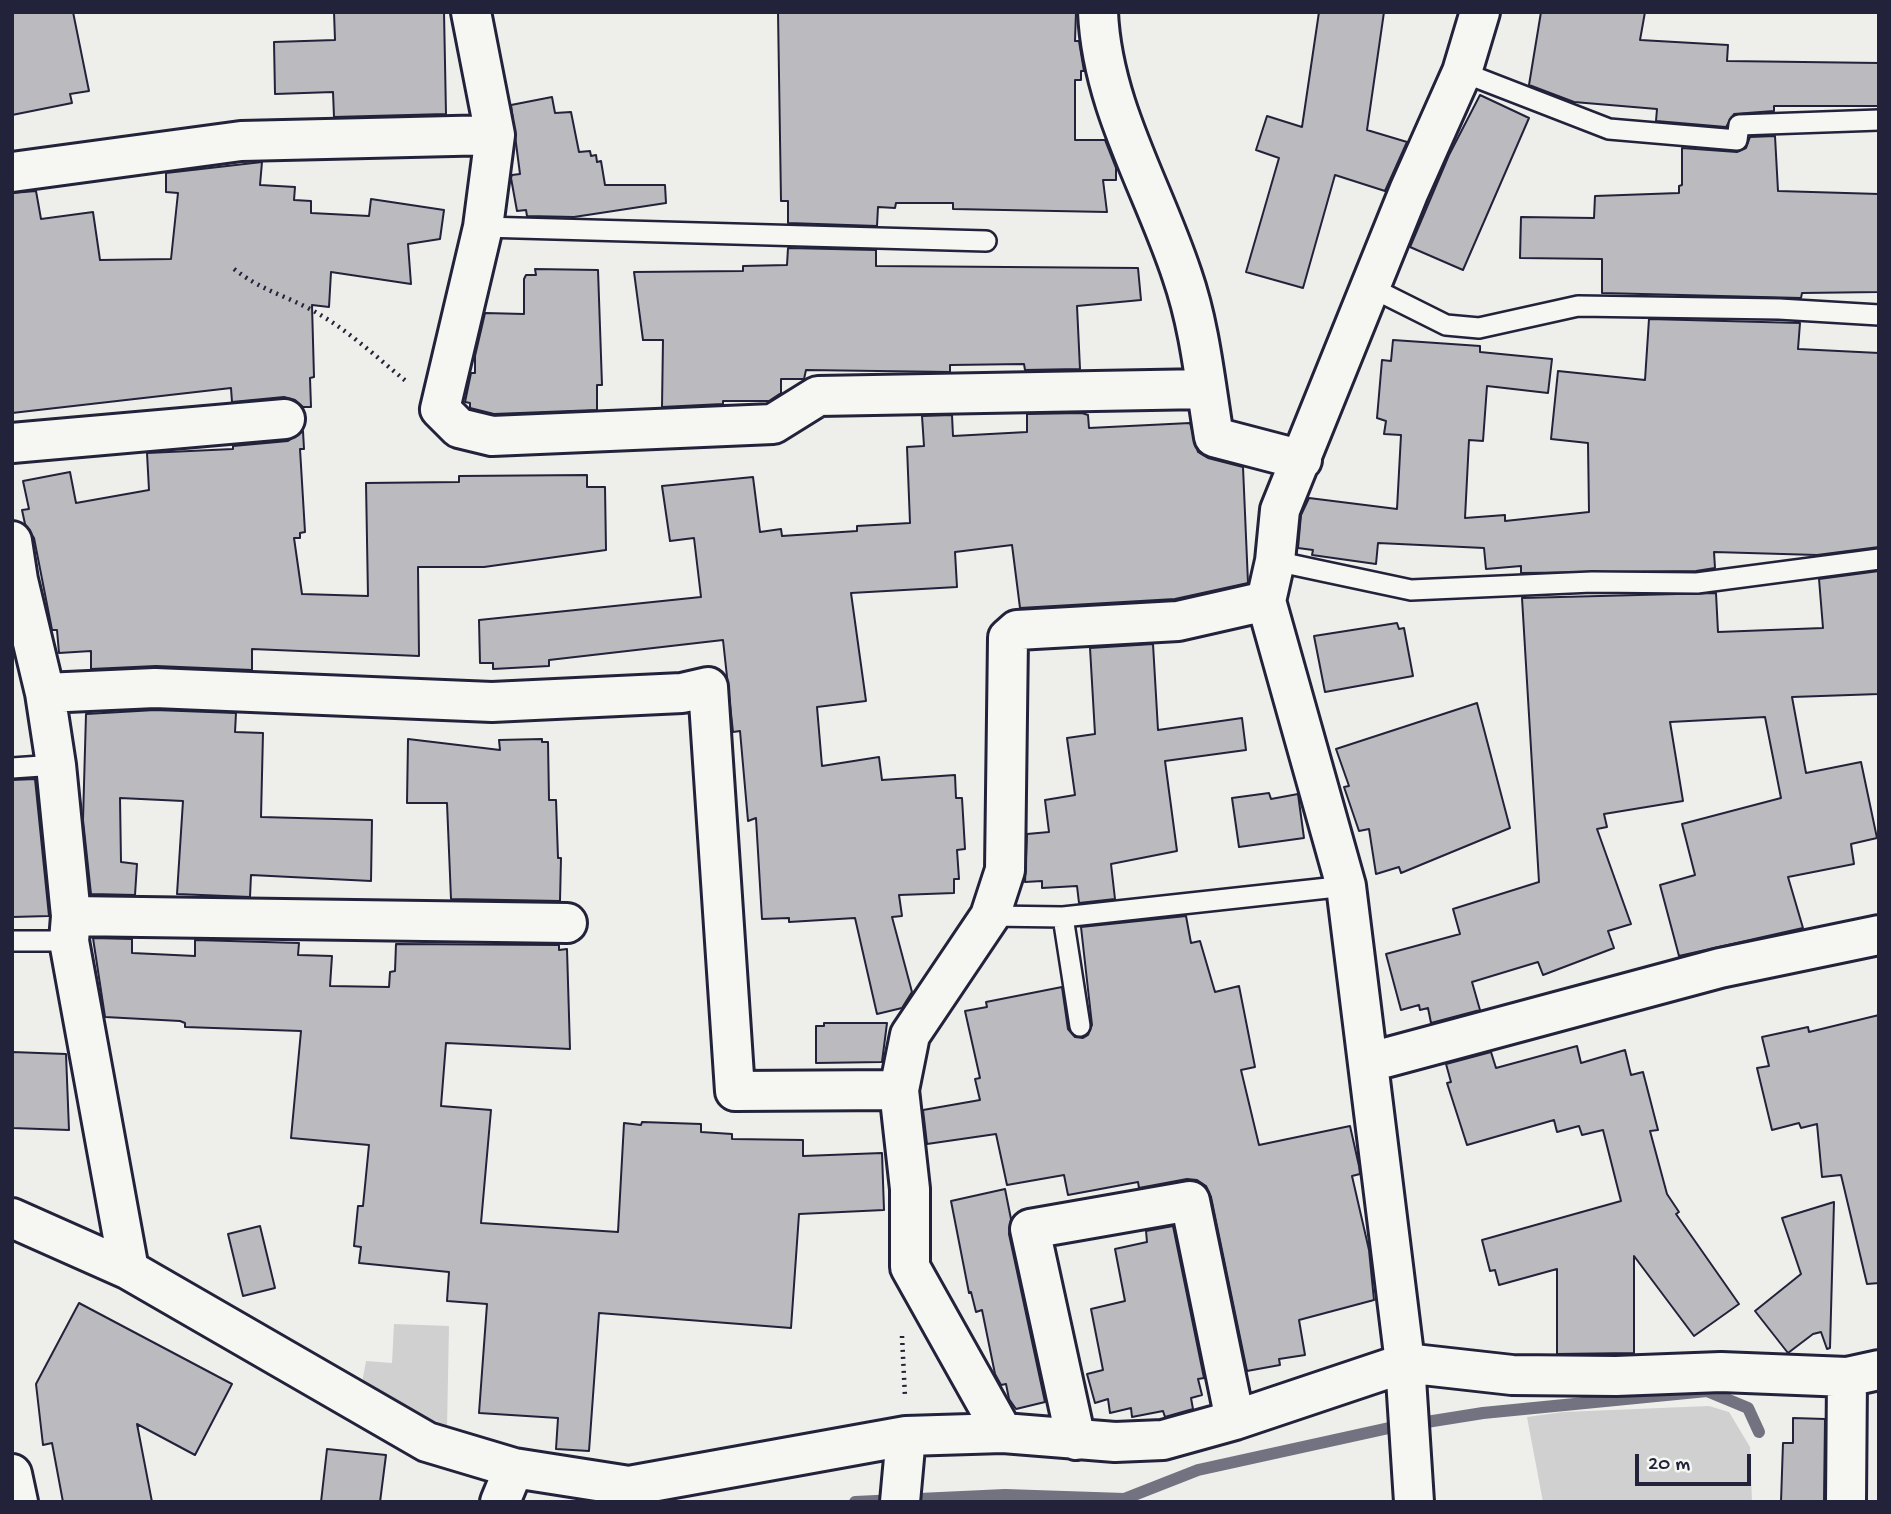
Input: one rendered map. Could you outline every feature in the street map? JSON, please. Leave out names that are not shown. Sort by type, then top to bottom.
[{"type":"street","points":[[471,12],[495,135],[483,227],[440,409],[459,428],[492,436],[773,424],[818,396],[1206,389]]},
{"type":"street","points":[[1097,12],[1099,49],[1113,100],[1182,274],[1198,329],[1214,436],[1301,460]]},
{"type":"street","points":[[1415,1502],[1405,1363],[1370,1062],[1346,886],[1266,601],[1275,561],[1280,510],[1409,191],[1462,72],[1480,12]]},
{"type":"street","points":[[12,172],[241,141],[495,135]]},
{"type":"street","points":[[12,443],[285,419]]},
{"type":"street","points":[[12,541],[18,580],[45,693],[56,765],[70,928],[129,1270]]},
{"type":"street","points":[[1003,1433],[910,1267],[910,1189],[899,1090],[909,1035],[990,916],[1004,870],[1008,638],[1017,630],[1178,621],[1266,601]]},
{"type":"street","points":[[45,693],[155,688],[492,702],[682,693],[708,687],[735,1091],[899,1090]]},
{"type":"street","points":[[70,928],[567,923]]},
{"type":"street","points":[[1370,1062],[1720,968],[1879,935]]},
{"type":"street","points":[[1076,1440],[1030,1229],[1190,1201],[1235,1420]]},
{"type":"street","points":[[12,1218],[129,1270],[427,1442],[507,1485],[629,1486],[906,1436],[1003,1433],[1076,1440],[1163,1440],[1235,1420],[1405,1363],[1512,1375],[1616,1376],[1721,1371],[1863,1373],[1846,1502]]},
{"type":"street","points":[[900,1502],[906,1436]]},
{"type":"street","points":[[12,1474],[18,1502]]},
{"type":"lane","points":[[1462,72],[1609,129],[1737,140],[1739,125],[1879,120]]},
{"type":"lane","points":[[483,227],[986,241]]},
{"type":"lane","points":[[1372,288],[1446,325],[1479,328],[1578,306],[1779,309],[1879,316]]},
{"type":"lane","points":[[1275,561],[1411,590],[1592,582],[1698,583],[1879,559]]},
{"type":"lane","points":[[12,768],[56,765]]},
{"type":"lane","points":[[990,916],[1063,917],[1346,886]]},
{"type":"lane","points":[[1063,917],[1080,1026]]},
{"type":"lane","points":[[12,941],[70,928]]},
{"type":"path","points":[[234,269],[256,286],[306,307],[348,332],[440,409]]},
{"type":"path","points":[[902,1328],[906,1436]]},
{"type":"shaded area","points":[[394,1324],[449,1326],[447,1429],[362,1383],[366,1361],[392,1363]]},
{"type":"shaded area","points":[[1709,1406],[1729,1412],[1750,1447],[1752,1502],[1543,1502],[1527,1417],[1563,1412]]},
{"type":"building","points":[[12,12],[73,12],[89,91],[70,94],[72,103],[12,115]]},
{"type":"building","points":[[334,12],[444,12],[446,114],[334,117],[333,92],[275,94],[274,42],[335,40]]},
{"type":"building","points":[[778,12],[1076,12],[1075,41],[1079,41],[1084,71],[1081,71],[1081,80],[1075,80],[1075,140],[1105,140],[1116,168],[1116,180],[1103,180],[1107,212],[953,209],[953,203],[896,203],[895,208],[878,207],[877,226],[788,223],[788,201],[781,201]]},
{"type":"building","points":[[1319,12],[1384,12],[1367,130],[1407,142],[1385,191],[1335,175],[1303,288],[1246,272],[1279,158],[1256,150],[1267,116],[1302,127]]},
{"type":"building","points":[[1541,12],[1645,12],[1640,40],[1728,45],[1727,61],[1879,63],[1879,106],[1774,106],[1774,111],[1734,114],[1726,127],[1656,121],[1657,109],[1574,102],[1529,85]]},
{"type":"building","points":[[1480,95],[1529,118],[1463,270],[1410,247],[1449,155]]},
{"type":"building","points":[[552,97],[555,113],[571,112],[579,152],[590,151],[591,156],[596,155],[597,162],[601,161],[605,185],[665,185],[666,203],[574,217],[527,216],[526,210],[517,211],[511,178],[512,175],[520,174],[511,105]]},
{"type":"building","points":[[1775,136],[1778,191],[1879,194],[1879,292],[1802,293],[1801,298],[1602,293],[1602,259],[1520,258],[1521,217],[1594,218],[1595,196],[1679,193],[1679,186],[1682,185],[1682,148],[1737,152],[1746,148],[1750,137]]},
{"type":"building","points":[[262,162],[260,185],[295,187],[294,200],[311,201],[311,213],[369,216],[371,199],[444,210],[440,239],[408,244],[411,284],[331,272],[329,307],[312,305],[314,377],[310,378],[311,407],[303,407],[295,400],[284,397],[232,402],[231,388],[12,413],[12,193],[36,191],[41,219],[93,212],[100,260],[171,259],[178,193],[166,192],[166,173]]},
{"type":"building","points":[[788,248],[876,250],[876,266],[1138,268],[1141,300],[1077,306],[1080,369],[1025,370],[1024,364],[950,365],[950,372],[806,370],[804,379],[781,379],[781,393],[769,401],[723,401],[723,404],[662,407],[663,340],[643,340],[634,272],[743,271],[743,266],[787,265]]},
{"type":"building","points":[[535,269],[598,270],[602,385],[597,385],[597,410],[494,414],[470,408],[470,403],[465,402],[471,373],[475,373],[475,356],[485,313],[524,314],[524,279],[526,275],[536,275]]},
{"type":"building","points":[[1649,319],[1800,323],[1798,349],[1879,353],[1879,547],[1817,555],[1714,552],[1715,568],[1696,571],[1521,573],[1521,566],[1486,569],[1484,548],[1378,543],[1376,564],[1312,555],[1313,550],[1298,548],[1301,515],[1309,498],[1397,509],[1401,435],[1384,434],[1386,421],[1377,418],[1382,360],[1391,361],[1393,340],[1480,346],[1480,352],[1552,359],[1548,393],[1487,386],[1483,441],[1469,440],[1465,518],[1505,515],[1505,521],[1589,512],[1588,443],[1551,439],[1558,371],[1645,380]]},
{"type":"building","points":[[1027,414],[1088,415],[1089,428],[1190,423],[1198,452],[1208,458],[1243,467],[1248,583],[1175,599],[1020,608],[1012,545],[955,552],[957,587],[851,593],[866,701],[817,707],[822,766],[879,757],[882,780],[955,775],[956,798],[962,798],[965,849],[957,850],[959,879],[954,879],[954,893],[899,895],[902,916],[892,917],[912,992],[902,1008],[877,1014],[855,918],[789,922],[789,918],[762,919],[756,818],[748,821],[740,731],[733,732],[723,640],[549,660],[549,666],[493,669],[493,663],[480,663],[479,620],[701,597],[694,538],[670,541],[662,486],[753,477],[760,532],[781,529],[782,536],[857,531],[857,526],[910,523],[907,447],[924,446],[922,416],[952,415],[953,436],[1027,432]]},
{"type":"building","points":[[303,431],[304,449],[300,449],[305,532],[300,533],[300,538],[294,538],[302,594],[368,596],[366,483],[459,482],[459,476],[587,475],[587,487],[605,487],[606,550],[484,567],[418,567],[419,656],[252,649],[252,670],[156,666],[91,669],[91,651],[59,653],[57,630],[52,630],[34,538],[25,524],[22,510],[29,509],[23,481],[70,472],[76,503],[149,490],[147,453],[233,449],[233,446],[288,441]]},
{"type":"building","points":[[1879,571],[1879,694],[1792,697],[1806,773],[1861,762],[1877,838],[1851,844],[1854,864],[1788,877],[1803,928],[1679,956],[1660,885],[1695,875],[1682,824],[1781,798],[1765,717],[1670,722],[1683,801],[1604,814],[1607,827],[1597,829],[1631,924],[1608,931],[1614,948],[1543,975],[1538,962],[1472,982],[1480,1010],[1431,1023],[1428,1008],[1420,1010],[1419,1005],[1401,1010],[1386,954],[1460,934],[1453,909],[1539,882],[1522,598],[1716,593],[1718,632],[1823,628],[1819,579]]},
{"type":"building","points":[[1397,623],[1399,629],[1404,628],[1413,676],[1325,692],[1314,636]]},
{"type":"building","points":[[1153,644],[1158,730],[1242,718],[1246,750],[1165,761],[1177,851],[1111,864],[1115,899],[1079,903],[1077,886],[1042,888],[1042,881],[1025,882],[1027,834],[1049,832],[1045,800],[1075,795],[1067,738],[1095,734],[1090,648]]},
{"type":"building","points":[[1477,703],[1510,828],[1401,873],[1399,867],[1376,874],[1369,829],[1359,831],[1344,787],[1349,786],[1336,749]]},
{"type":"building","points":[[155,710],[236,713],[235,732],[263,733],[261,817],[372,820],[371,881],[251,875],[250,897],[177,894],[183,801],[120,798],[121,862],[137,864],[135,895],[91,894],[83,820],[86,714]]},
{"type":"building","points":[[408,739],[500,750],[499,740],[542,739],[542,742],[548,742],[549,800],[556,800],[558,858],[561,858],[560,901],[451,899],[447,803],[407,803]]},
{"type":"building","points":[[35,779],[49,916],[12,917],[12,780]]},
{"type":"building","points":[[1269,793],[1271,799],[1298,794],[1304,838],[1239,847],[1232,798]]},
{"type":"building","points":[[1186,916],[1191,943],[1200,941],[1215,992],[1239,986],[1255,1067],[1241,1070],[1259,1145],[1350,1126],[1359,1166],[1360,1174],[1352,1176],[1369,1250],[1374,1300],[1299,1320],[1305,1355],[1279,1359],[1280,1365],[1247,1371],[1211,1197],[1206,1186],[1197,1180],[1187,1179],[1139,1188],[1138,1182],[1068,1195],[1064,1175],[1007,1185],[996,1134],[927,1144],[923,1110],[980,1100],[975,1079],[980,1078],[965,1011],[987,1007],[986,1002],[1062,987],[1068,1029],[1075,1037],[1083,1038],[1088,1035],[1092,1025],[1081,927]]},
{"type":"building","points":[[93,938],[132,939],[132,953],[195,956],[195,940],[299,943],[298,955],[332,956],[330,986],[389,987],[390,972],[395,971],[396,944],[559,945],[559,950],[567,949],[570,1049],[446,1043],[441,1106],[491,1110],[481,1223],[618,1232],[624,1123],[641,1125],[642,1122],[701,1124],[701,1132],[732,1134],[732,1139],[803,1140],[803,1156],[882,1153],[884,1210],[799,1214],[791,1328],[599,1313],[589,1451],[556,1449],[558,1418],[479,1413],[487,1304],[447,1301],[449,1272],[359,1263],[361,1247],[354,1246],[358,1206],[363,1206],[369,1145],[291,1138],[301,1031],[185,1027],[185,1023],[180,1021],[105,1017]]},
{"type":"building","points":[[1879,1015],[1879,1283],[1867,1284],[1841,1175],[1822,1177],[1817,1124],[1801,1128],[1799,1123],[1772,1130],[1757,1068],[1769,1066],[1762,1037],[1808,1027],[1809,1032]]},
{"type":"building","points":[[824,1023],[887,1023],[882,1062],[816,1063],[816,1026],[824,1026]]},
{"type":"building","points":[[1577,1046],[1581,1063],[1625,1050],[1631,1075],[1643,1072],[1658,1130],[1650,1131],[1667,1194],[1679,1212],[1676,1214],[1739,1304],[1694,1336],[1634,1256],[1634,1353],[1557,1354],[1557,1269],[1499,1285],[1495,1270],[1490,1271],[1482,1240],[1621,1201],[1603,1130],[1582,1135],[1579,1126],[1557,1132],[1554,1120],[1467,1145],[1447,1083],[1451,1082],[1446,1064],[1491,1052],[1496,1068]]},
{"type":"building","points":[[12,1052],[66,1054],[69,1130],[12,1128]]},
{"type":"building","points":[[1005,1189],[1011,1219],[1009,1234],[1045,1402],[1016,1409],[1009,1399],[1006,1384],[1001,1385],[995,1374],[982,1310],[976,1312],[971,1292],[969,1293],[951,1201]]},
{"type":"building","points":[[1834,1202],[1830,1348],[1827,1349],[1821,1332],[1813,1334],[1788,1353],[1755,1311],[1801,1274],[1782,1218]]},
{"type":"building","points":[[260,1226],[275,1288],[243,1296],[228,1234]]},
{"type":"building","points":[[1173,1226],[1204,1378],[1198,1379],[1202,1395],[1191,1398],[1193,1409],[1165,1417],[1163,1411],[1132,1417],[1131,1408],[1110,1413],[1108,1399],[1095,1403],[1087,1374],[1103,1370],[1091,1309],[1125,1301],[1115,1249],[1147,1242],[1146,1231]]},
{"type":"building","points":[[79,1303],[232,1384],[195,1455],[137,1424],[152,1502],[63,1502],[52,1443],[43,1445],[36,1384]]},
{"type":"building","points":[[1793,1418],[1825,1419],[1824,1502],[1781,1502],[1783,1443],[1793,1443]]},
{"type":"building","points":[[327,1449],[386,1455],[380,1502],[321,1502]]},
{"type":"waterway","points":[[855,1502],[1005,1495],[1124,1499],[1198,1470],[1389,1428],[1483,1413],[1707,1391],[1748,1408],[1759,1432]]}]
